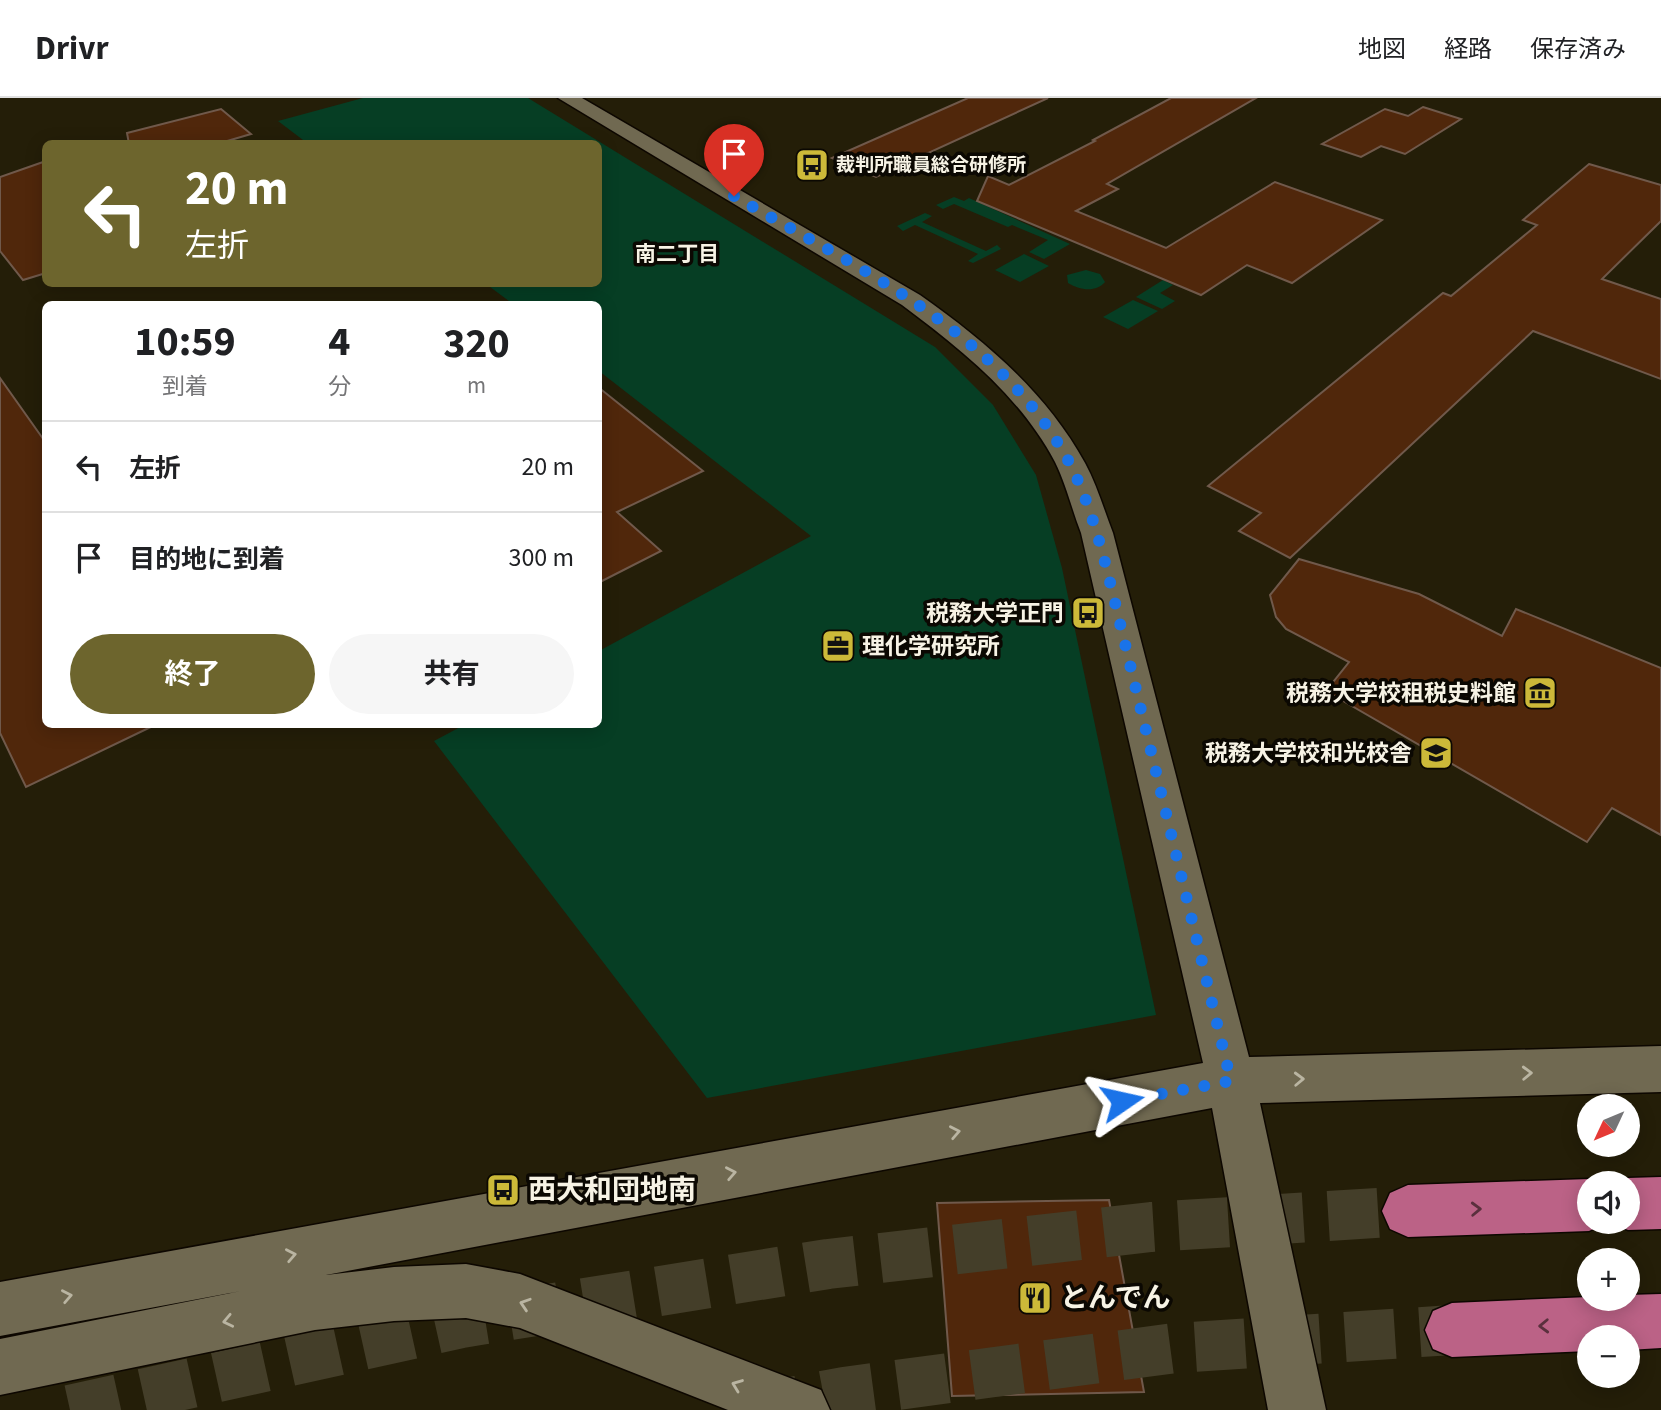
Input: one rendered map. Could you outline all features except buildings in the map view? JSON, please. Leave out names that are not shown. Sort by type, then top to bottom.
[{"type":"highway","points":[[1640,1204],[1661,1203]]},
{"type":"highway","points":[[1408,1211],[1577,1205]]},
{"type":"highway","points":[[1452,1330],[1661,1321]]},
{"type":"street","points":[[568,98],[911,300],[959,334],[1002,371],[1039,414],[1070,464],[1097,533],[1231,1081],[1297,1410]]},
{"type":"street","points":[[0,1309],[1231,1081],[1661,1069]]},
{"type":"street","points":[[0,1367],[316,1303],[394,1294],[466,1292],[520,1301],[801,1410]]},
{"type":"green space","points":[[363,98],[528,98],[597,140],[303,140],[278,121]]},
{"type":"green space","points":[[602,143],[935,347],[993,405],[1036,475],[1062,568],[1156,1015],[707,1098],[434,741],[458,728],[602,728],[602,649],[811,536],[602,373],[602,301],[509,301],[490,287],[602,287]]},
{"type":"green space","points":[[954,197],[964,201],[969,198],[1070,244],[1044,259],[1029,252],[1048,240],[1012,225],[1008,227],[954,204],[943,209],[936,205]]},
{"type":"green space","points":[[925,213],[932,216],[922,222],[986,251],[997,245],[1001,249],[973,263],[968,261],[978,254],[915,225],[903,231],[897,226]]},
{"type":"green space","points":[[1024,254],[1049,266],[1020,282],[995,270]]},
{"type":"green space","points":[[1086,270],[1100,274],[1105,282],[1097,288],[1087,289],[1068,283],[1067,275]]},
{"type":"green space","points":[[1163,280],[1173,285],[1160,293],[1175,301],[1162,309],[1136,297]]},
{"type":"green space","points":[[1133,300],[1158,311],[1128,329],[1103,317]]},
{"type":"tunnel","points":[[70,1410],[461,1323],[828,1264],[1151,1227],[1408,1211]]},
{"type":"tunnel","points":[[750,1410],[844,1392],[1175,1348],[1452,1330]]},
{"type":"place","name":"裁判所職員総合研修所","points":[[812,165]]},
{"type":"place","name":"税務大学正門","points":[[1088,613]]},
{"type":"place","name":"理化学研究所","points":[[838,646]]},
{"type":"place","name":"税務大学校租税史料館","points":[[1540,693]]},
{"type":"place","name":"税務大学校和光校舎","points":[[1436,753]]},
{"type":"place","name":"西大和団地南","points":[[503,1190]]},
{"type":"place","name":"とんでん","points":[[1035,1298]]},
{"type":"district","name":"南二丁目","points":[[677,254]]},
{"type":"route","points":[[734,196],[911,300],[959,334],[1002,371],[1039,414],[1070,464],[1097,533],[1109,578],[1231,1081],[1122,1101]]}]
